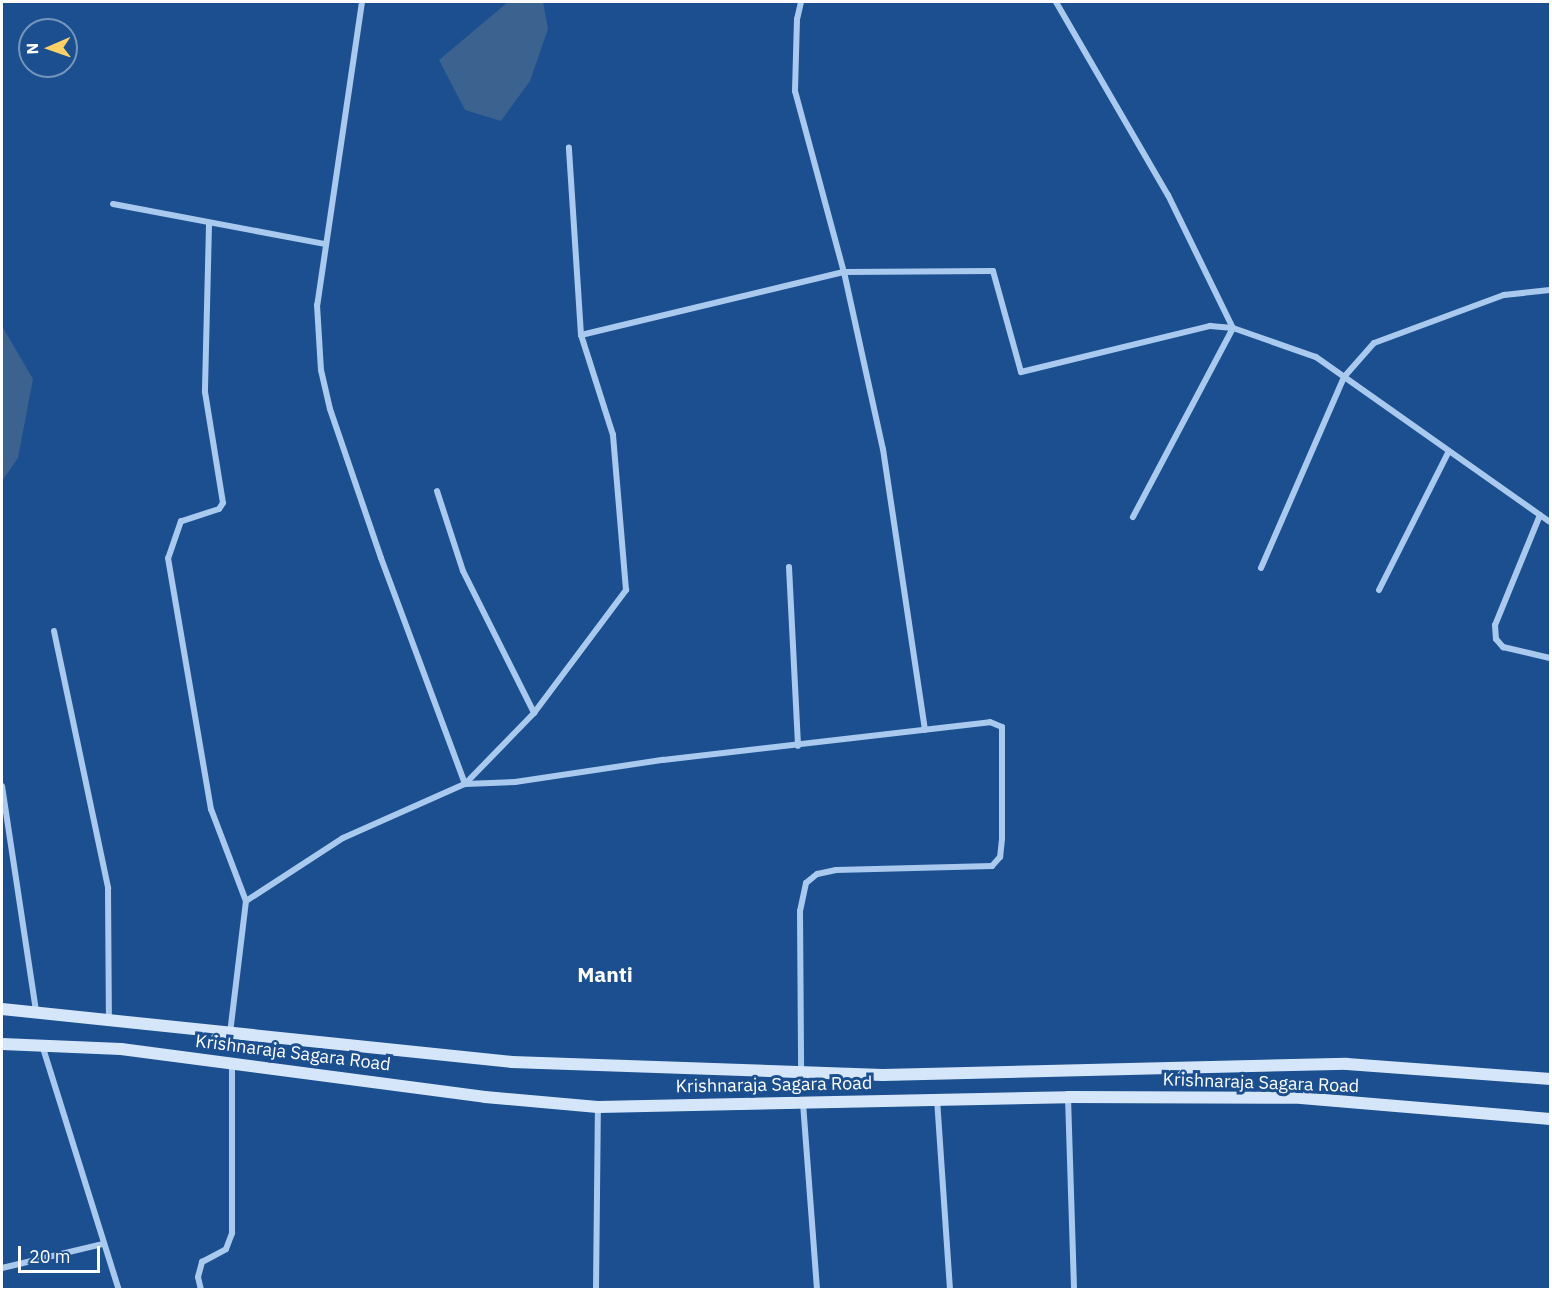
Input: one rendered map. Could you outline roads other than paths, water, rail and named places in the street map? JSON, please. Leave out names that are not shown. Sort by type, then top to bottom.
[{"type":"main road","name":"Krishnaraja Sagara Road","points":[[2,1009],[109,1017],[230,1033],[512,1062],[883,1075],[1347,1064],[1551,1079]]},
{"type":"main road","name":"Krishnaraja Sagara Road","points":[[2,1044],[43,1048],[121,1049],[485,1097],[598,1107],[1068,1097],[1301,1098],[1551,1119]]},
{"type":"street","points":[[362,2],[324,244],[317,305],[321,370],[330,409],[465,784]]},
{"type":"street","points":[[801,2],[797,18],[795,91],[844,272],[883,448],[925,730]]},
{"type":"street","points":[[1056,2],[1168,195],[1233,328]]},
{"type":"street","points":[[465,784],[534,713],[626,590],[613,435],[581,335],[569,147]]},
{"type":"street","points":[[113,204],[209,225],[324,244]]},
{"type":"street","points":[[209,225],[205,392],[223,502],[219,508],[181,521],[168,558],[211,809],[246,901],[230,1033]]},
{"type":"street","points":[[581,335],[844,272],[993,271],[1017,366],[1021,372],[1028,374],[1210,326],[1233,328],[1316,357],[1448,453],[1551,522]]},
{"type":"street","points":[[1261,568],[1344,377],[1374,343],[1504,295],[1551,290]]},
{"type":"street","points":[[1133,517],[1233,328]]},
{"type":"street","points":[[1379,590],[1448,453]]},
{"type":"street","points":[[437,491],[463,571],[534,713]]},
{"type":"street","points":[[1540,515],[1495,625],[1496,639],[1503,648],[1551,658]]},
{"type":"street","points":[[789,567],[798,746]]},
{"type":"street","points":[[54,631],[108,888],[109,1017]]},
{"type":"street","points":[[246,901],[343,838],[465,784],[515,782],[663,760],[990,722],[1002,727],[1000,857],[992,866],[836,870],[817,874],[806,883],[800,911],[801,1072]]},
{"type":"street","points":[[2,786],[36,1011]]},
{"type":"street","points":[[43,1048],[119,1290]]},
{"type":"street","points":[[201,1290],[198,1277],[202,1262],[226,1249],[232,1233],[232,1063]]},
{"type":"street","points":[[1068,1097],[1074,1290]]},
{"type":"street","points":[[936,1099],[950,1290]]},
{"type":"street","points":[[803,1102],[817,1290]]},
{"type":"street","points":[[596,1290],[598,1107]]},
{"type":"street","points":[[2,1268],[103,1244]]},
{"type":"water","points":[[508,2],[543,2],[548,29],[530,81],[501,121],[465,110],[439,60]]},
{"type":"water","points":[[2,326],[33,379],[18,458],[2,481]]},
{"type":"district","name":"Manti","points":[[605,974]]}]
